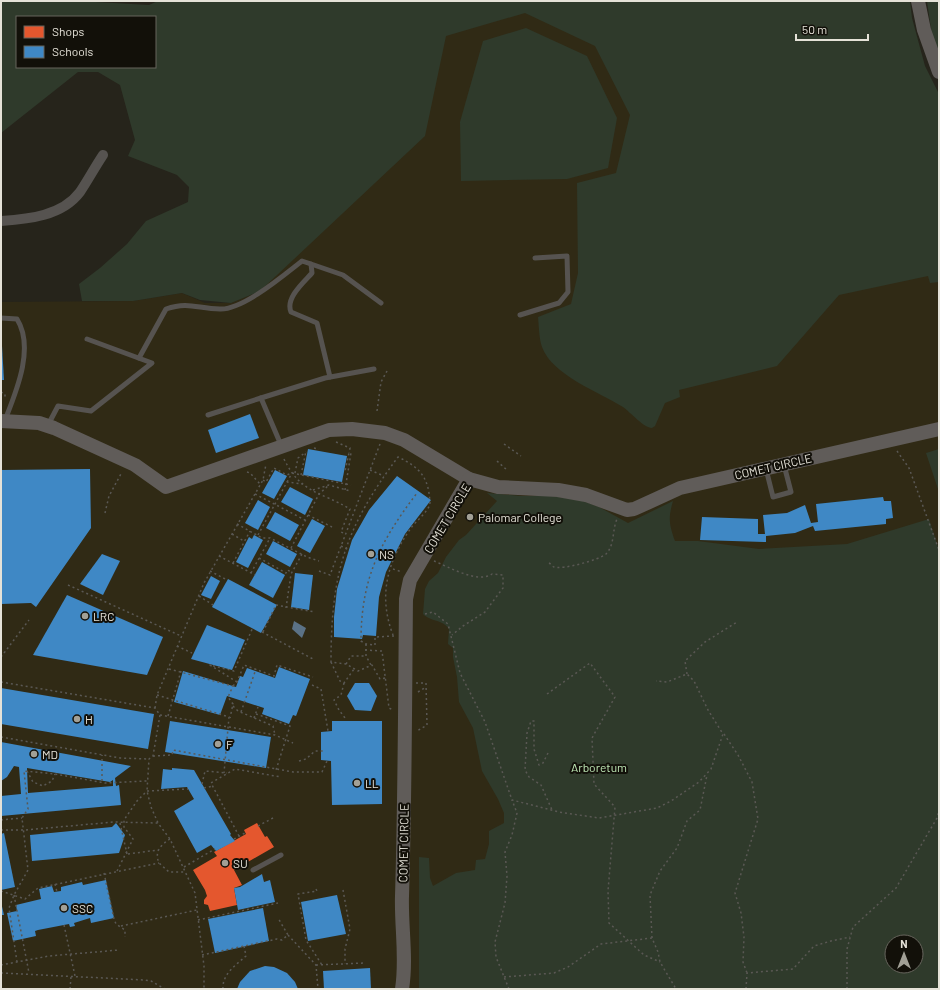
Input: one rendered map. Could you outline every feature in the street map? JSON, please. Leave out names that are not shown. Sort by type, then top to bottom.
[{"type":"street","points":[[918,1],[924,30],[939,72]]},
{"type":"street","points":[[1,221],[24,219],[57,211],[79,193],[103,155]]},
{"type":"street","points":[[3,421],[39,423],[47,426],[135,464],[166,487],[282,449],[329,430],[352,429],[372,431],[404,440],[469,479]]},
{"type":"street","name":"COMET CIRCLE","points":[[402,989],[405,968],[401,922],[404,823],[406,600],[410,580],[469,479],[504,489],[558,490],[586,495],[627,510],[634,509],[680,488],[939,429]]},
{"type":"lane","points":[[520,315],[560,302],[568,292],[567,256],[535,258]]},
{"type":"lane","points":[[139,358],[166,309],[180,304],[222,309],[252,298],[302,261],[343,276],[381,303]]},
{"type":"lane","points":[[311,264],[312,273],[291,298],[289,308],[291,312],[317,324],[330,377]]},
{"type":"lane","points":[[1,318],[17,320],[23,335],[21,381],[3,421]]},
{"type":"lane","points":[[47,426],[58,406],[92,411],[152,363],[87,339]]},
{"type":"lane","points":[[208,415],[330,377],[374,369]]},
{"type":"lane","points":[[261,398],[282,449]]},
{"type":"lane","points":[[766,468],[773,497],[791,492],[784,464]]},
{"type":"lane","points":[[253,870],[281,855]]},
{"type":"path","points":[[377,411],[381,382],[387,371]]},
{"type":"path","points":[[1,392],[5,394],[5,399],[3,402]]},
{"type":"path","points":[[334,437],[335,441],[350,448],[349,452],[351,453],[345,490]]},
{"type":"path","points":[[318,571],[330,574],[382,440]]},
{"type":"path","points":[[504,444],[520,456]]},
{"type":"path","points":[[301,475],[307,447]]},
{"type":"path","points":[[894,447],[909,468],[939,550]]},
{"type":"path","points":[[313,448],[319,449]]},
{"type":"path","points":[[282,449],[292,473],[302,484],[350,509],[341,532],[346,534]]},
{"type":"path","points":[[295,474],[298,458],[306,452]]},
{"type":"path","points":[[345,471],[349,452]]},
{"type":"path","points":[[344,683],[340,681],[331,662],[331,625],[334,591],[345,548],[357,522],[384,476],[398,457],[413,464],[422,474],[430,495],[429,507],[414,524],[401,545],[387,580],[385,603],[395,639]]},
{"type":"path","points":[[153,756],[160,715],[155,708],[157,695],[210,571],[263,480],[267,458]]},
{"type":"path","points":[[497,461],[507,470]]},
{"type":"path","points":[[105,513],[109,496],[124,468]]},
{"type":"path","points":[[263,480],[266,482],[274,468],[287,475],[292,473],[351,485]]},
{"type":"path","points":[[370,470],[384,476]]},
{"type":"path","points":[[243,471],[250,473],[260,484]]},
{"type":"path","points":[[258,535],[292,473]]},
{"type":"path","points":[[287,482],[302,484]]},
{"type":"path","points":[[312,490],[329,485],[350,491]]},
{"type":"path","points":[[291,548],[319,494],[329,485]]},
{"type":"path","points":[[394,636],[376,637],[375,645],[366,644],[361,641],[361,627],[367,581],[374,561],[395,523],[417,493]]},
{"type":"path","points":[[255,494],[306,520]]},
{"type":"path","points":[[308,515],[332,527]]},
{"type":"path","points":[[549,563],[555,567],[562,567],[586,562],[605,554],[613,543],[616,519],[621,520]]},
{"type":"path","points":[[237,524],[258,535],[270,538],[320,561]]},
{"type":"path","points":[[232,563],[250,531]]},
{"type":"path","points":[[232,534],[245,541]]},
{"type":"path","points":[[251,573],[270,538]]},
{"type":"path","points":[[341,546],[349,550]]},
{"type":"path","points":[[286,608],[292,572],[302,554]]},
{"type":"path","points":[[219,556],[255,575]]},
{"type":"path","points":[[259,558],[286,573],[287,570],[292,572]]},
{"type":"path","points":[[429,559],[473,576],[488,576],[492,574],[503,575],[503,588],[485,612],[463,626],[452,636]]},
{"type":"path","points":[[393,569],[402,572]]},
{"type":"path","points":[[210,571],[227,580]]},
{"type":"path","points":[[68,585],[181,636]]},
{"type":"path","points":[[199,596],[213,605]]},
{"type":"path","points":[[313,659],[262,632],[276,605],[315,612]]},
{"type":"path","points":[[425,614],[433,612],[448,624],[460,673],[485,722],[517,813],[512,835],[505,852],[508,876],[505,903],[495,942],[496,957],[510,989]]},
{"type":"path","points":[[1,657],[29,620]]},
{"type":"path","points":[[737,622],[705,642],[685,662],[687,674],[694,681],[708,710],[738,755],[752,782],[758,819],[736,893],[741,912],[744,937],[743,962],[746,973],[746,989]]},
{"type":"path","points":[[237,682],[210,665],[234,671],[252,627]]},
{"type":"path","points":[[366,644],[366,656],[380,679],[385,678]]},
{"type":"path","points":[[177,646],[192,653]]},
{"type":"path","points":[[365,650],[382,651],[389,708],[395,711]]},
{"type":"path","points":[[346,664],[351,656],[366,656]]},
{"type":"path","points":[[238,662],[274,676],[277,666],[313,678]]},
{"type":"path","points":[[331,662],[346,664],[358,671],[372,665]]},
{"type":"path","points":[[547,694],[590,663],[615,697],[592,738],[594,784],[615,808],[608,891],[609,923],[644,955],[660,962]]},
{"type":"path","points":[[224,773],[232,706],[231,700],[228,697],[233,686],[237,682],[244,665]]},
{"type":"path","points":[[345,718],[334,700],[341,695],[344,683],[354,668]]},
{"type":"path","points":[[169,669],[233,686]]},
{"type":"path","points":[[241,712],[256,669]]},
{"type":"path","points":[[168,716],[181,671]]},
{"type":"path","points":[[656,681],[667,682],[687,674]]},
{"type":"path","points":[[1,682],[155,708]]},
{"type":"path","points":[[410,683],[426,683],[427,725],[416,731]]},
{"type":"path","points":[[312,686],[318,686],[321,689],[328,731]]},
{"type":"path","points":[[416,694],[426,687]]},
{"type":"path","points":[[157,695],[230,718]]},
{"type":"path","points":[[232,706],[241,712],[273,726],[275,735]]},
{"type":"path","points":[[254,718],[258,707]]},
{"type":"path","points":[[256,714],[290,726],[276,770]]},
{"type":"path","points":[[160,715],[275,735],[293,743]]},
{"type":"path","points":[[548,753],[543,763],[539,765],[534,749],[534,722],[531,722],[527,732],[525,770],[529,777],[541,785],[552,810]]},
{"type":"path","points":[[512,800],[552,810],[599,818],[657,808],[671,801],[699,782],[708,773],[711,769],[724,734]]},
{"type":"path","points":[[1,737],[120,758],[149,759],[153,756],[172,755],[173,750],[293,772],[322,772],[327,761]]},
{"type":"path","points":[[299,761],[315,751],[323,751]]},
{"type":"path","points":[[102,755],[102,782]]},
{"type":"path","points":[[149,759],[147,791],[151,807],[158,823],[170,839],[195,893],[204,989]]},
{"type":"path","points":[[239,836],[212,783],[235,769],[280,777]]},
{"type":"path","points":[[17,962],[9,908],[14,895],[28,870],[22,818],[28,809],[24,771],[55,774],[102,782],[147,781]]},
{"type":"path","points":[[202,784],[205,771],[228,773]]},
{"type":"path","points":[[27,772],[33,782],[43,786],[52,781],[55,774]]},
{"type":"path","points":[[676,989],[660,962],[658,952],[652,938],[650,895],[660,871],[677,848],[687,821],[700,810],[708,773]]},
{"type":"path","points":[[204,788],[213,786]]},
{"type":"path","points":[[123,823],[137,801],[147,791],[188,789]]},
{"type":"path","points":[[846,989],[847,950],[853,927],[896,888],[939,811]]},
{"type":"path","points":[[1,820],[22,818]]},
{"type":"path","points":[[258,826],[273,818]]},
{"type":"path","points":[[1,830],[24,830],[120,823],[158,823]]},
{"type":"path","points":[[120,823],[127,854]]},
{"type":"path","points":[[117,871],[127,854],[133,839],[123,823]]},
{"type":"path","points":[[234,839],[245,833]]},
{"type":"path","points":[[170,839],[161,845],[158,850],[159,863],[169,872],[186,872]]},
{"type":"path","points":[[184,867],[215,849]]},
{"type":"path","points":[[127,854],[158,850]]},
{"type":"path","points":[[1,891],[24,899],[38,888],[104,873],[159,863]]},
{"type":"path","points":[[104,873],[114,919],[116,924],[125,930],[125,937]]},
{"type":"path","points":[[55,884],[57,892]]},
{"type":"path","points":[[316,889],[317,891],[298,894],[306,940],[322,965]]},
{"type":"path","points":[[343,890],[350,929],[345,949],[345,964]]},
{"type":"path","points":[[14,895],[29,974]]},
{"type":"path","points":[[198,920],[278,903]]},
{"type":"path","points":[[121,926],[197,910]]},
{"type":"path","points":[[278,918],[288,935],[316,965],[318,989]]},
{"type":"path","points":[[64,925],[75,976]]},
{"type":"path","points":[[202,955],[277,939],[282,940],[288,935]]},
{"type":"path","points":[[746,973],[793,969],[814,946],[831,940],[850,937]]},
{"type":"path","points":[[504,977],[554,973],[568,967],[601,944],[630,942],[652,938]]},
{"type":"path","points":[[223,989],[223,984],[230,970],[246,956],[244,946]]},
{"type":"path","points":[[1,965],[49,956],[118,950]]},
{"type":"path","points":[[316,965],[364,963]]},
{"type":"path","points":[[1,973],[145,980],[151,981],[165,989]]},
{"type":"path","points":[[70,989],[71,976]]},
{"type":"shaded area","name":"Palomar College","points":[[276,1],[734,1],[939,224],[939,731],[917,934],[884,934],[884,950],[847,989],[1,989],[1,302],[133,301],[182,293],[205,303],[231,303],[260,291]]},
{"type":"green space","points":[[1,1],[78,1],[149,5],[158,1],[910,1],[912,18],[925,66],[939,94],[939,282],[930,283],[928,276],[839,295],[777,366],[679,390],[680,397],[665,403],[655,426],[652,428],[641,423],[623,407],[577,382],[547,357],[541,344],[538,317],[571,304],[578,273],[577,183],[616,173],[630,115],[595,46],[525,13],[446,36],[425,136],[260,291],[231,303],[200,300],[182,293],[133,301],[82,301],[79,284],[127,244],[146,221],[188,202],[189,187],[177,175],[128,156],[135,140],[120,85],[98,72],[78,72],[1,133]]},
{"type":"green space","points":[[927,1],[939,1],[939,53],[932,36]]},
{"type":"green space","points":[[526,28],[587,56],[617,118],[608,168],[567,179],[461,181],[460,122],[483,41]]},
{"type":"green space","points":[[939,449],[939,492],[926,453]]},
{"type":"green space","name":"Arboretum","points":[[487,493],[521,496],[553,496],[583,501],[599,507],[628,523],[673,501],[670,512],[670,521],[671,530],[675,541],[698,541],[759,549],[847,544],[929,519],[939,550],[939,989],[419,989],[419,857],[429,858],[430,878],[433,886],[456,873],[475,870],[476,860],[485,859],[489,844],[489,831],[504,823],[504,813],[482,771],[473,728],[459,702],[453,648],[448,644],[449,629],[440,622],[426,617],[423,614],[425,589],[429,581],[438,573],[446,557],[459,540],[466,535],[497,501]]},
{"type":"water","points":[[294,621],[306,628],[302,638],[292,629]]},
{"type":"building: Shops","name":"SU","points":[[257,823],[265,837],[267,836],[274,847],[234,870],[242,885],[234,888],[237,905],[210,911],[208,905],[204,904],[204,900],[207,896],[205,890],[193,870],[217,856],[214,852],[246,834],[244,830]]},
{"type":"building: Schools","points":[[1,329],[4,380],[1,380]]},
{"type":"building: Schools","points":[[250,414],[259,438],[216,453],[208,430]]},
{"type":"building: Schools","points":[[308,449],[347,456],[342,482],[303,475]]},
{"type":"building: Schools","points":[[90,469],[91,528],[36,607],[31,603],[1,604],[1,470]]},
{"type":"building: Schools","points":[[275,470],[287,476],[274,499],[262,493]]},
{"type":"building: Schools","name":"NS","points":[[397,476],[431,500],[405,534],[386,572],[379,597],[376,636],[363,635],[362,639],[334,637],[334,617],[337,589],[352,540],[369,510]]},
{"type":"building: Schools","points":[[290,487],[313,499],[305,515],[281,502]]},
{"type":"building: Schools","points":[[883,497],[884,501],[891,501],[893,518],[886,519],[886,524],[815,531],[813,526],[795,533],[766,536],[766,542],[700,540],[702,517],[758,519],[758,534],[765,534],[763,515],[787,513],[805,505],[811,523],[818,522],[816,504]]},
{"type":"building: Schools","points":[[258,500],[270,507],[258,530],[245,523]]},
{"type":"building: Schools","points":[[275,512],[299,525],[290,541],[266,528]]},
{"type":"building: Schools","points":[[312,519],[325,526],[310,553],[297,546]]},
{"type":"building: Schools","points":[[254,535],[263,540],[248,568],[236,562],[249,537],[252,539]]},
{"type":"building: Schools","points":[[273,541],[297,554],[290,567],[266,554]]},
{"type":"building: Schools","points":[[102,554],[120,561],[103,595],[80,584]]},
{"type":"building: Schools","points":[[262,562],[285,575],[273,598],[249,585]]},
{"type":"building: Schools","points":[[295,573],[313,575],[309,610],[291,607]]},
{"type":"building: Schools","points":[[211,576],[220,581],[211,599],[201,595]]},
{"type":"building: Schools","points":[[228,579],[277,605],[261,633],[212,607]]},
{"type":"building: Schools","name":"LRC","points":[[67,595],[163,637],[147,675],[33,655]]},
{"type":"building: Schools","points":[[207,625],[245,640],[232,670],[191,659]]},
{"type":"building: Schools","points":[[279,667],[310,679],[296,716],[293,715],[289,724],[262,714],[264,708],[227,696],[220,715],[174,702],[183,671],[236,687],[240,676],[243,677],[247,668],[275,678]]},
{"type":"building: Schools","points":[[355,683],[369,683],[377,696],[371,711],[355,710],[347,696]]},
{"type":"building: Schools","name":"H","points":[[1,688],[154,714],[148,749],[1,724]]},
{"type":"building: Schools","name":"F","points":[[170,721],[271,737],[266,768],[165,752]]},
{"type":"building: Schools","name":"LL","points":[[332,721],[382,721],[382,804],[332,805],[331,761],[321,760],[321,732],[332,731]]},
{"type":"building: Schools","points":[[1,742],[131,766],[115,778],[116,786],[119,785],[121,805],[1,816],[1,796],[21,794],[19,767],[14,766],[7,777],[1,781]],"holes":[[[27,768],[110,782],[113,780],[113,786],[28,793]]]},
{"type":"building: Schools","name":"SU","points":[[172,768],[194,770],[231,834],[230,835],[235,841],[216,851],[211,845],[197,853],[174,811],[194,799],[187,787],[161,789],[163,769],[172,770]]},
{"type":"building: Schools","points":[[116,823],[125,835],[119,853],[32,861],[30,835],[112,827]]},
{"type":"building: Schools","points":[[4,833],[15,887],[1,890],[1,834]]},
{"type":"building: Schools","name":"SU","points":[[262,874],[264,882],[270,880],[275,902],[238,910],[234,888],[240,887]]},
{"type":"building: Schools","name":"SSC","points":[[106,880],[114,918],[91,923],[90,918],[74,923],[75,926],[70,927],[69,924],[38,930],[35,931],[36,936],[13,941],[7,913],[17,911],[16,905],[41,899],[39,889],[52,886],[54,892],[61,891],[61,887],[82,882],[83,885]]},
{"type":"building: Schools","points":[[337,895],[346,934],[308,941],[301,902]]},
{"type":"building: Schools","points":[[1,902],[4,915],[1,915]]},
{"type":"building: Schools","points":[[263,908],[269,941],[215,953],[208,919]]},
{"type":"building: Schools","points":[[265,966],[274,967],[287,973],[295,982],[298,989],[237,989],[240,982],[250,971]]},
{"type":"building: Schools","points":[[370,968],[371,989],[324,989],[323,971]]},
{"type":"place","name":"Palomar College","points":[[470,517]]},
{"type":"place","name":"NS","points":[[371,554]]},
{"type":"place","name":"LRC","points":[[85,616]]},
{"type":"place","name":"H","points":[[77,719]]},
{"type":"place","name":"F","points":[[218,744]]},
{"type":"place","name":"MD","points":[[34,754]]},
{"type":"place","name":"LL","points":[[357,783]]},
{"type":"place","name":"SU","points":[[225,863]]},
{"type":"place","name":"SSC","points":[[64,908]]}]
